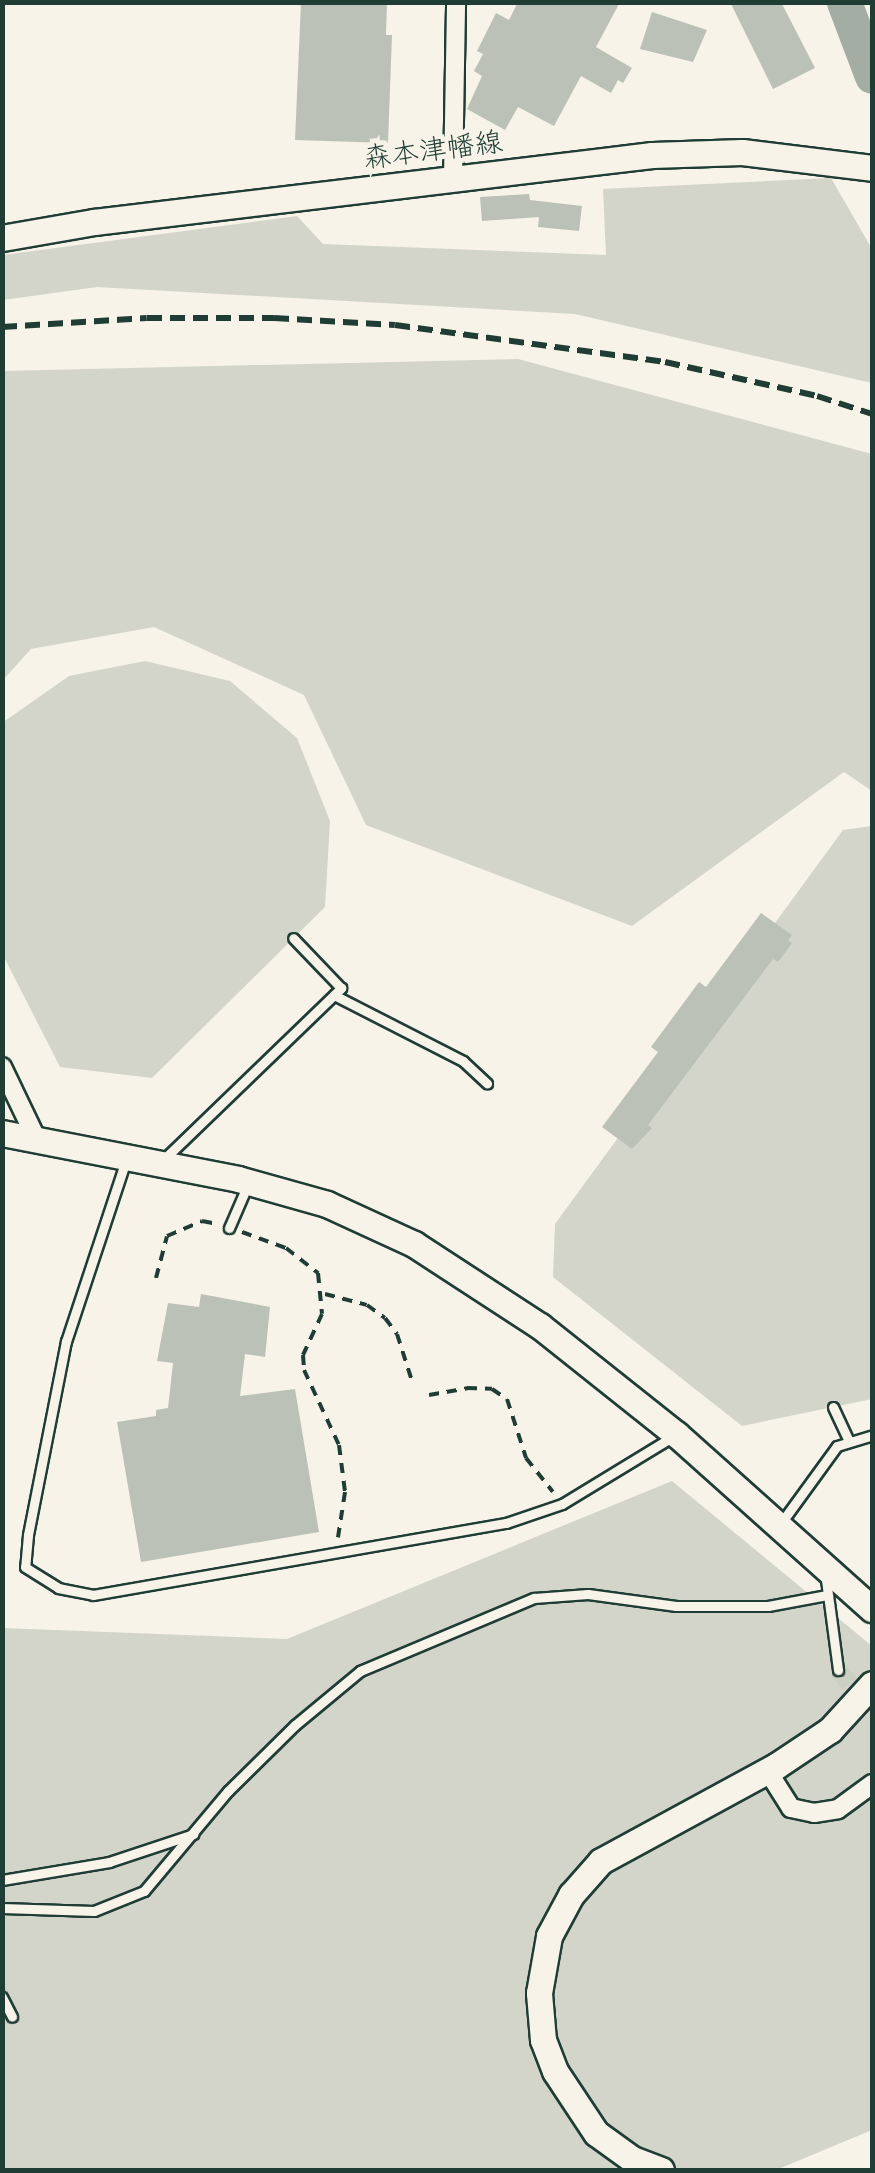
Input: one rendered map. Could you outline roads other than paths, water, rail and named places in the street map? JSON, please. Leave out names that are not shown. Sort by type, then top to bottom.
[{"type":"street","points":[[453,178],[456,2]]},
{"type":"street","name":"森本津幡線","points":[[2,238],[652,155],[742,152],[834,160],[872,168]]},
{"type":"street","points":[[2,1067],[36,1138]]},
{"type":"street","points":[[2,1133],[249,1182],[326,1204],[414,1244],[540,1326],[676,1434],[872,1610]]},
{"type":"street","points":[[661,2170],[632,2159],[596,2132],[555,2072],[544,2040],[540,1993],[548,1936],[571,1895],[602,1861],[767,1770],[830,1730],[872,1684]]},
{"type":"street","points":[[767,1770],[790,1808],[814,1814],[838,1809],[872,1784]]},
{"type":"lane","points":[[161,1162],[341,988],[294,938]]},
{"type":"lane","points":[[334,995],[463,1061],[487,1083]]},
{"type":"lane","points":[[128,1156],[66,1342],[25,1567],[58,1588],[93,1595],[506,1523],[562,1504],[676,1434]]},
{"type":"lane","points":[[229,1228],[249,1182]]},
{"type":"lane","points":[[834,1406],[849,1442]]},
{"type":"lane","points":[[780,1525],[837,1446],[872,1435]]},
{"type":"lane","points":[[825,1564],[838,1670]]},
{"type":"lane","points":[[2,1908],[94,1912],[144,1891],[228,1790],[360,1672],[534,1598],[588,1594],[676,1606],[768,1606],[827,1595]]},
{"type":"lane","points":[[2,1880],[110,1862],[196,1833]]},
{"type":"lane","points":[[2,1997],[12,2018]]},
{"type":"waterway","points":[[844,2],[872,76]]},
{"type":"tunnel","points":[[838,1670],[872,1711]]},
{"type":"railway","points":[[2,327],[147,318],[274,318],[395,325],[665,362],[817,396],[872,414]]}]
